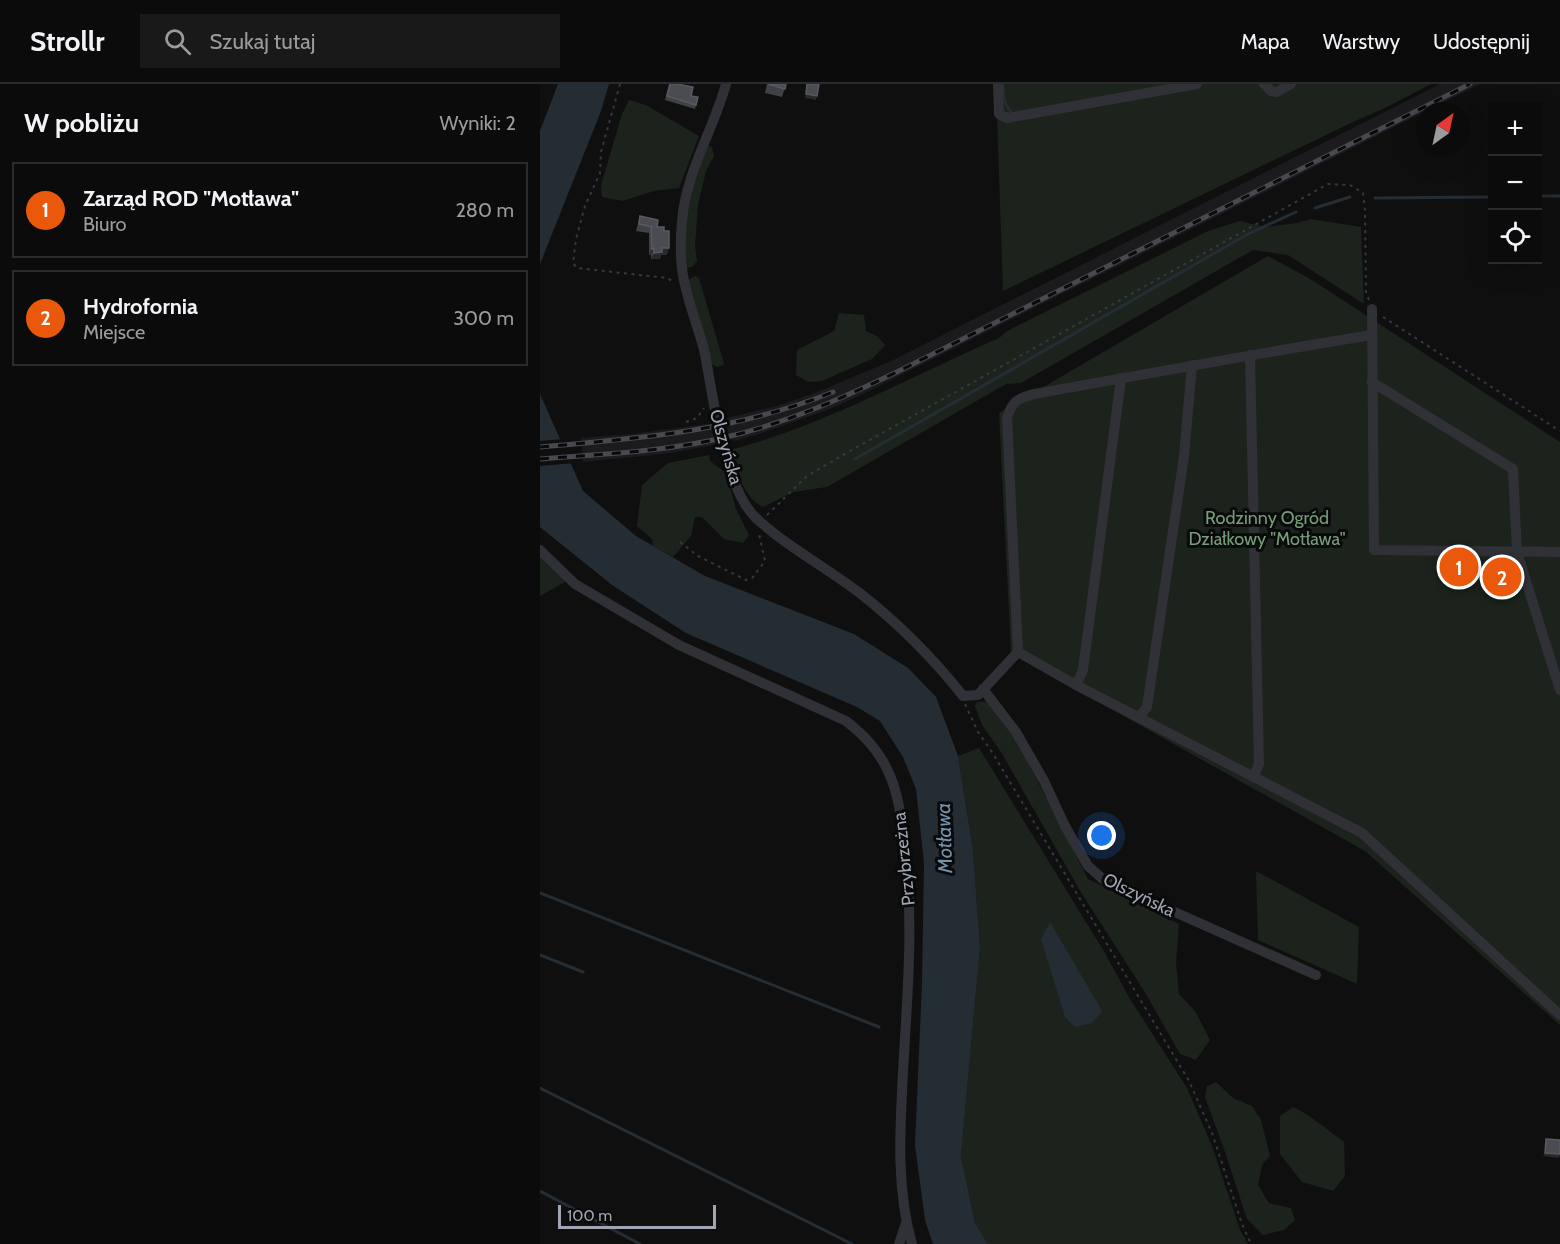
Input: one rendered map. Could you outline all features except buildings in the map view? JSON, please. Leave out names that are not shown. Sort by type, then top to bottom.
[{"type":"street","name":"Olszyńska","points":[[726,84],[687,190],[682,220],[681,251],[685,288],[704,352],[714,414],[740,496],[759,527],[775,535],[860,594],[913,638],[963,696]]},
{"type":"street","points":[[998,84],[999,114],[1011,118],[1197,84]]},
{"type":"street","points":[[1264,84],[1271,91],[1277,92],[1291,84]]},
{"type":"street","points":[[1372,309],[1374,550],[1560,552]]},
{"type":"street","points":[[963,696],[978,695],[1017,654],[1007,418],[1011,407],[1018,399],[1034,394],[1192,365],[1372,335]]},
{"type":"street","points":[[1250,355],[1259,764],[1253,777]]},
{"type":"street","points":[[1139,717],[1147,707],[1184,456],[1192,365]]},
{"type":"street","points":[[1076,685],[1083,670],[1121,378]]},
{"type":"street","points":[[1372,382],[1513,469],[1517,552],[1560,690]]},
{"type":"street","name":"Przybrzeżna","points":[[540,550],[575,584],[679,645],[846,721],[867,738],[887,769],[901,811],[911,934],[899,1143],[906,1223],[912,1244]]},
{"type":"street","points":[[1017,654],[1362,833],[1560,1015]]},
{"type":"street","name":"Olszyńska","points":[[983,689],[1016,732],[1088,867],[1105,881],[1316,975]]},
{"type":"street","name":"Przybrzeżna","points":[[899,1244],[906,1223]]},
{"type":"path","points":[[620,84],[602,152],[600,173],[585,206],[573,254],[573,263],[577,267],[592,270],[667,278],[677,286]]},
{"type":"path","points":[[680,542],[698,556],[746,580],[752,578],[765,561],[759,527],[807,476],[1328,184],[1350,185],[1363,193],[1366,293],[1372,309],[1560,431]]},
{"type":"path","points":[[686,422],[697,418],[703,412],[706,403]]},
{"type":"path","points":[[963,696],[971,721],[1013,786],[1189,1081],[1212,1133],[1242,1224],[1251,1244]]},
{"type":"shaded area","points":[[1440,84],[1480,84],[1444,102],[1416,102],[1416,116],[861,395],[830,409],[765,432],[735,441],[730,439],[724,422],[727,418],[777,406],[889,362]]},
{"type":"shaded area","points":[[707,424],[711,426],[716,442],[714,445],[664,454],[583,462],[581,438]]},
{"type":"green space","points":[[996,84],[1431,84],[1003,291]]},
{"type":"green space","points":[[629,100],[646,105],[699,136],[679,188],[654,191],[622,201],[602,197],[601,185],[622,114]]},
{"type":"green space","points":[[706,145],[712,147],[714,156],[706,171],[698,205],[695,246],[697,261],[692,267],[686,268],[685,236],[688,205]]},
{"type":"green space","points":[[1311,219],[1361,227],[1364,304],[1288,255],[1253,250],[1021,383],[1006,384],[827,487],[793,492],[763,507],[750,497],[742,482],[730,450],[800,427],[867,399],[999,338],[1007,331],[1208,231],[1240,221],[1265,227]]},
{"type":"green space","name":"Rodzinny Ogród Działkowy \"Motława\"","points":[[1268,256],[1312,280],[1560,442],[1560,1025],[1365,851],[1011,653],[999,413]]},
{"type":"green space","points":[[695,276],[699,278],[724,364],[718,367],[712,365],[688,280]]},
{"type":"green space","points":[[839,313],[864,315],[866,331],[877,336],[885,345],[872,359],[822,381],[808,382],[796,375],[797,350],[834,331]]},
{"type":"green space","points":[[709,455],[710,461],[726,473],[736,509],[749,535],[743,543],[724,539],[702,517],[695,517],[691,536],[673,557],[653,546],[652,539],[637,526],[642,485],[668,463]]},
{"type":"green space","points":[[540,556],[567,581],[540,596]]},
{"type":"green space","points":[[989,701],[1019,745],[1088,879],[1179,924],[1176,962],[1179,994],[1195,1011],[1210,1040],[1196,1060],[1180,1054],[1146,994],[1082,894],[1001,752],[982,725],[975,706],[977,702]]},
{"type":"green space","points":[[979,748],[1105,953],[1130,999],[1187,1088],[1212,1146],[1240,1230],[1248,1244],[988,1244],[975,1223],[961,1156],[980,948],[973,850],[958,756]]},
{"type":"green space","points":[[1256,871],[1359,927],[1357,984],[1258,940]]},
{"type":"green space","points":[[1216,1082],[1233,1098],[1252,1106],[1261,1120],[1270,1156],[1262,1165],[1258,1185],[1269,1203],[1291,1208],[1295,1220],[1284,1230],[1263,1235],[1247,1219],[1205,1097],[1207,1086]]},
{"type":"green space","points":[[1293,1107],[1308,1115],[1344,1142],[1345,1176],[1333,1191],[1302,1182],[1280,1154],[1280,1116]]},
{"type":"water","points":[[558,84],[609,84],[601,111],[540,264],[540,131]]},
{"type":"water","name":"Motława","points":[[540,394],[583,491],[636,536],[705,576],[854,634],[908,668],[936,697],[958,756],[973,850],[980,948],[961,1156],[975,1223],[988,1244],[933,1244],[925,1220],[915,1145],[922,984],[924,863],[916,789],[903,757],[880,721],[857,707],[686,633],[612,585],[540,527]]},
{"type":"water","points":[[1050,922],[1102,1011],[1092,1023],[1075,1027],[1065,1017],[1041,939]]},
{"type":"pier","points":[[564,439],[575,463],[540,466],[540,441]]},
{"type":"waterway","points":[[1003,84],[1004,99],[1011,112]]},
{"type":"waterway","points":[[1542,196],[1560,196]]},
{"type":"waterway","points":[[1315,208],[1350,197]]},
{"type":"waterway","points":[[1375,198],[1488,197]]},
{"type":"waterway","points":[[855,459],[1248,234],[1296,212]]},
{"type":"waterway","points":[[540,893],[879,1027]]},
{"type":"waterway","points":[[540,955],[583,972]]},
{"type":"waterway","points":[[540,1088],[852,1244]]},
{"type":"waterway","points":[[540,1191],[640,1244]]},
{"type":"railway","points":[[540,459],[631,452],[699,443],[745,432],[813,409],[901,370],[1470,84]]},
{"type":"railway","points":[[540,447],[689,431],[761,416],[833,392]]},
{"type":"place","name":"Zarząd ROD \"Motława\"","points":[[1459,567]]},
{"type":"place","name":"Hydrofornia","points":[[1502,577]]}]
